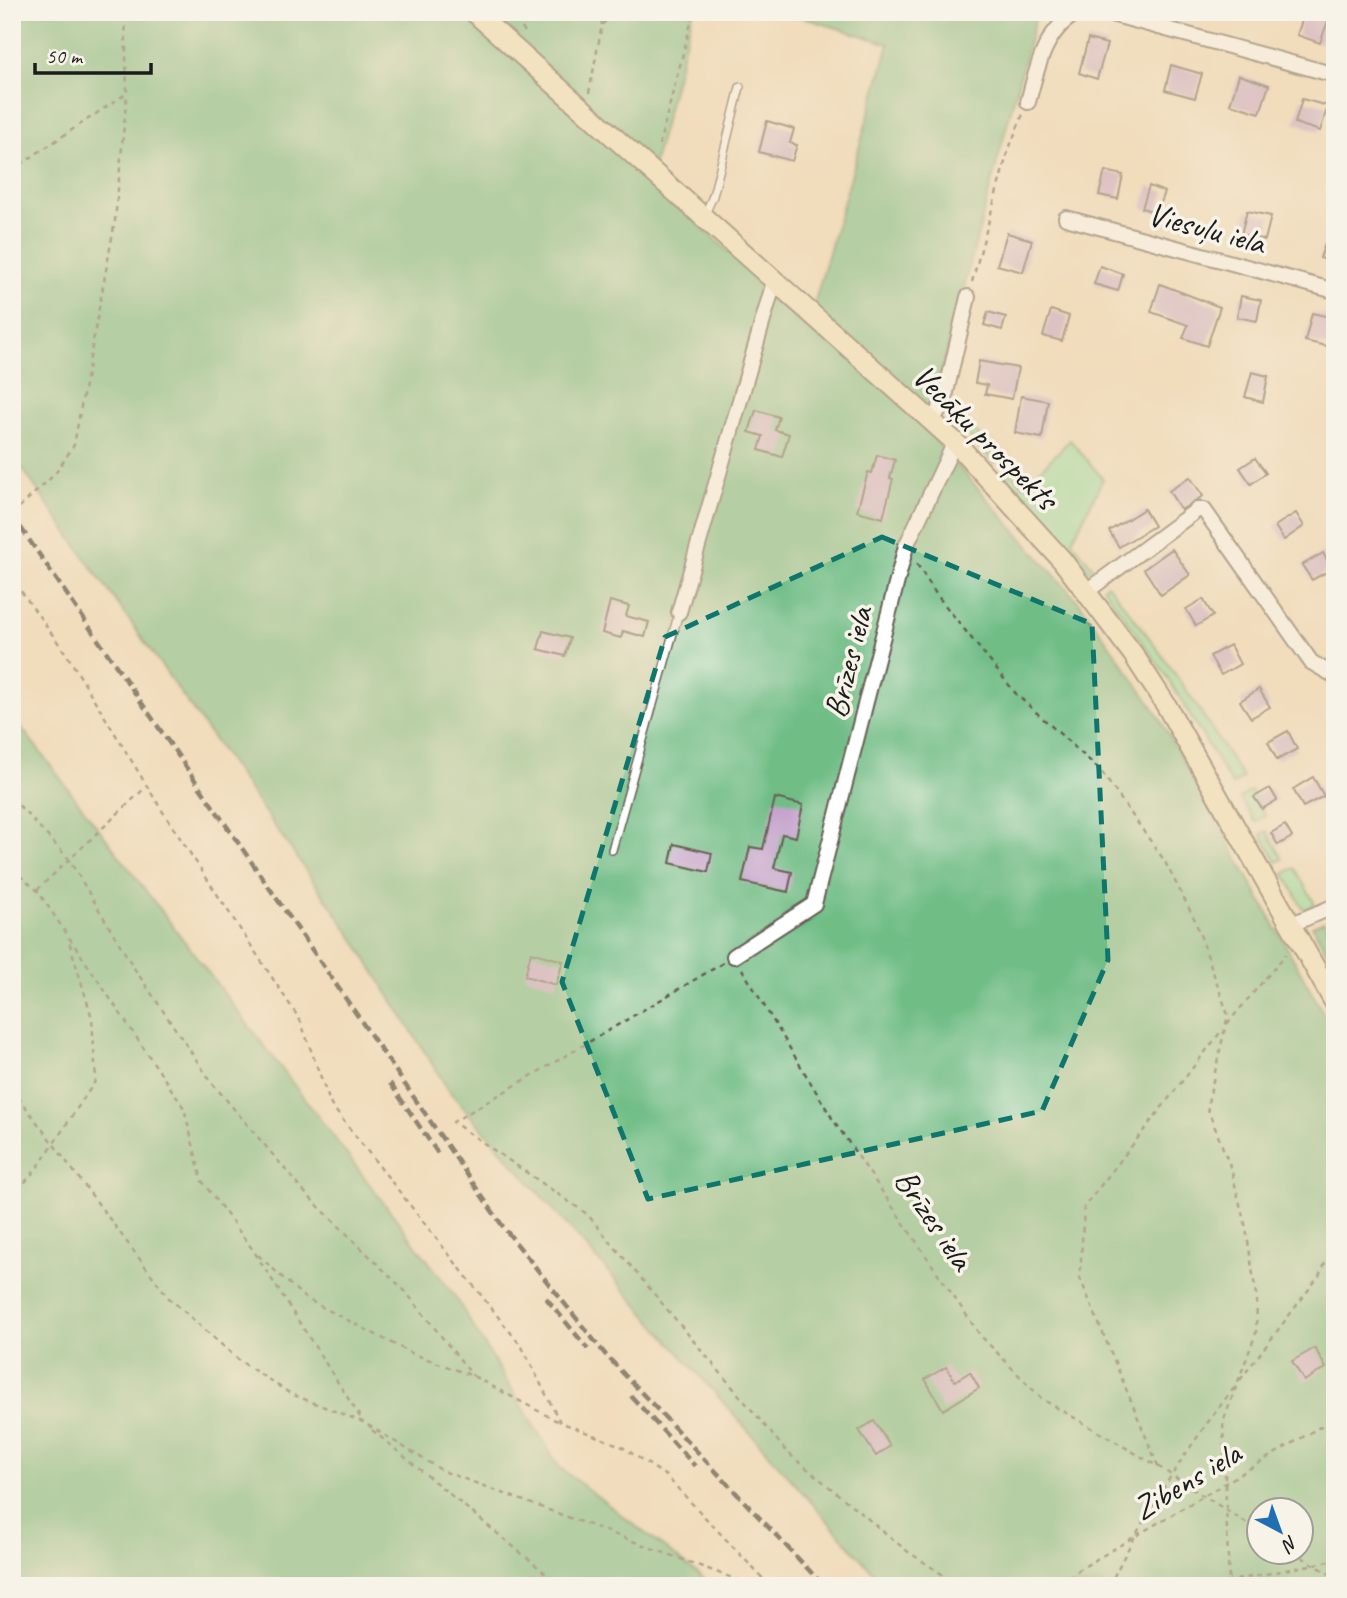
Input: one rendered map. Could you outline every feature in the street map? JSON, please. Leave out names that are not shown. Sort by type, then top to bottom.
[{"type":"main road","name":"Vecāķu prospekts","points":[[474,12],[955,442],[1062,560],[1133,654],[1166,705],[1335,1003]]},
{"type":"street","points":[[1028,102],[1041,56],[1053,34],[1068,18],[1079,12]]},
{"type":"street","points":[[1104,12],[1335,75]]},
{"type":"street","name":"Viesuļu iela","points":[[1066,218],[1335,291]]},
{"type":"street","points":[[679,612],[774,282]]},
{"type":"street","points":[[932,421],[944,401],[968,297]]},
{"type":"street","name":"Brīzes iela","points":[[734,956],[814,904],[906,546],[955,442]]},
{"type":"street","points":[[1087,591],[1197,510],[1204,510],[1311,662],[1323,672],[1335,676]]},
{"type":"street","points":[[1296,932],[1335,906]]},
{"type":"lane","points":[[703,218],[713,197],[740,87]]},
{"type":"lane","points":[[612,850],[679,612]]},
{"type":"path","points":[[12,514],[55,474],[74,444],[116,221],[127,93],[125,12]]},
{"type":"path","points":[[588,97],[602,25],[599,12]]},
{"type":"path","points":[[602,25],[613,12]]},
{"type":"path","points":[[659,145],[694,12]]},
{"type":"path","points":[[12,170],[127,93]]},
{"type":"path","points":[[968,297],[1008,151],[1028,102]]},
{"type":"path","points":[[906,546],[936,594],[1017,695],[1100,770],[1164,860],[1195,920],[1228,1015],[1207,1107],[1231,1169],[1257,1301],[1256,1333],[1223,1422],[1229,1584]]},
{"type":"path","points":[[12,587],[21,591],[66,655],[147,786],[300,1020],[331,1105],[522,1347],[560,1422]]},
{"type":"path","points":[[37,890],[147,786]]},
{"type":"path","points":[[12,798],[68,858],[134,968],[212,1083],[307,1195],[405,1291],[473,1376]]},
{"type":"path","points":[[12,869],[37,890],[184,1108],[202,1181],[253,1250],[363,1422],[561,1586]]},
{"type":"path","points":[[1158,1467],[1080,1278],[1084,1207],[1296,932]]},
{"type":"path","points":[[12,1198],[54,1143],[96,1080],[92,1018],[67,935]]},
{"type":"path","points":[[734,956],[453,1122],[587,1214],[788,1452],[907,1551],[960,1586]]},
{"type":"path","name":"Brīzes iela","points":[[734,956],[832,1118],[979,1335],[1042,1399],[1158,1467],[1246,1523]]},
{"type":"path","points":[[12,1089],[169,1298],[240,1361],[291,1394],[363,1422],[443,1471],[754,1586]]},
{"type":"path","points":[[1109,1586],[1133,1538],[1171,1475],[1319,1276],[1335,1242]]},
{"type":"path","points":[[253,1250],[305,1298],[411,1353],[473,1376],[560,1422],[621,1446],[666,1476],[770,1586]]},
{"type":"path","name":"Zibens iela","points":[[1063,1586],[1080,1569],[1335,1418]]},
{"type":"path","points":[[1316,1564],[1335,1560]]},
{"type":"path","points":[[1207,1586],[1229,1584],[1309,1566]]},
{"type":"path","points":[[1315,1566],[1335,1577]]},
{"type":"highlighted area","points":[[882,537],[1092,624],[1108,960],[1042,1111],[648,1199],[562,982],[665,637]]},
{"type":"green space","points":[[12,12],[693,12],[650,179],[808,325],[889,44],[785,12],[1037,12],[926,430],[1083,607],[1155,710],[1335,1034],[1335,1586],[885,1586],[449,1091],[350,933],[12,454]]},
{"type":"green space","points":[[953,407],[999,458],[994,463],[950,415]]},
{"type":"green space","points":[[1070,440],[1103,479],[1072,541],[1098,574],[1095,577],[1006,476],[1010,471],[1024,486]]},
{"type":"green space","points":[[1107,584],[1178,679],[1243,778],[1232,785],[1166,675],[1103,587]]},
{"type":"green space","points":[[12,715],[454,1295],[559,1467],[714,1586],[12,1586]]},
{"type":"green space","points":[[1251,791],[1265,816],[1255,822],[1240,798]]},
{"type":"green space","points":[[1267,831],[1283,859],[1277,862],[1261,834]]},
{"type":"green space","points":[[1295,868],[1315,904],[1304,910],[1284,873]]},
{"type":"green space","points":[[1324,921],[1335,940],[1335,966],[1312,926]]},
{"type":"building","points":[[1305,12],[1329,18],[1320,43],[1297,35]]},
{"type":"building","points":[[1088,39],[1107,44],[1097,79],[1079,73]]},
{"type":"building","points":[[1171,65],[1202,74],[1195,98],[1165,90]]},
{"type":"building","points":[[1239,75],[1269,85],[1260,113],[1230,104]]},
{"type":"building","points":[[1302,99],[1328,106],[1320,131],[1295,123]]},
{"type":"building","points":[[767,121],[794,129],[790,143],[797,145],[792,161],[759,152]]},
{"type":"building","points":[[1105,171],[1123,175],[1118,199],[1099,195]]},
{"type":"building","points":[[1149,186],[1165,192],[1157,213],[1142,208]]},
{"type":"building","points":[[1247,211],[1271,216],[1265,240],[1241,234]]},
{"type":"building","points":[[1335,222],[1335,263],[1320,258]]},
{"type":"building","points":[[1007,233],[1032,240],[1023,272],[997,265]]},
{"type":"building","points":[[1100,266],[1123,274],[1118,291],[1094,284]]},
{"type":"building","points":[[1160,284],[1220,307],[1207,346],[1183,338],[1188,325],[1151,312]]},
{"type":"building","points":[[1241,296],[1261,300],[1257,321],[1237,317]]},
{"type":"building","points":[[1051,310],[1069,316],[1062,341],[1043,336]]},
{"type":"building","points":[[988,312],[1006,317],[1002,330],[984,325]]},
{"type":"building","points":[[1312,313],[1335,318],[1330,347],[1305,341]]},
{"type":"building","points":[[979,361],[1018,368],[1012,399],[985,394],[987,385],[975,383]]},
{"type":"building","points":[[1252,372],[1268,376],[1263,402],[1245,397]]},
{"type":"building","points":[[1021,396],[1048,401],[1042,438],[1015,433]]},
{"type":"building","points":[[756,410],[779,417],[775,430],[789,434],[782,457],[759,450],[763,436],[749,432]]},
{"type":"building","points":[[877,455],[895,460],[883,518],[857,511],[868,472],[872,473]]},
{"type":"building","points":[[1255,458],[1266,473],[1251,484],[1240,468]]},
{"type":"building","points":[[1190,477],[1203,496],[1181,510],[1169,491]]},
{"type":"building","points":[[1144,509],[1154,526],[1119,547],[1109,531]]},
{"type":"building","points":[[1296,513],[1304,526],[1284,540],[1275,526]]},
{"type":"building","points":[[1172,549],[1190,575],[1161,595],[1144,569]]},
{"type":"building","points":[[1323,553],[1332,569],[1312,580],[1302,565]]},
{"type":"building","points":[[1203,599],[1213,616],[1196,626],[1186,609]]},
{"type":"building","points":[[610,601],[629,606],[626,616],[649,622],[645,637],[623,631],[621,638],[602,633]]},
{"type":"building","points":[[543,631],[570,638],[565,656],[538,649]]},
{"type":"building","points":[[1230,645],[1240,664],[1221,675],[1210,656]]},
{"type":"building","points":[[1259,689],[1270,707],[1251,718],[1240,701]]},
{"type":"building","points":[[1288,731],[1297,749],[1277,760],[1268,742]]},
{"type":"building","points":[[1313,777],[1324,796],[1303,807],[1293,789]]},
{"type":"building","points":[[1270,788],[1277,800],[1262,809],[1254,797]]},
{"type":"building","points":[[775,798],[803,805],[796,837],[782,834],[774,868],[792,872],[788,892],[742,882],[750,847],[763,849]]},
{"type":"building","points":[[1285,825],[1292,837],[1278,845],[1271,833]]},
{"type":"building","points":[[674,844],[712,853],[708,872],[670,863]]},
{"type":"building","points":[[531,952],[563,961],[556,985],[525,976]]},
{"type":"building","points":[[1315,1348],[1326,1368],[1304,1381],[1292,1361]]},
{"type":"building","points":[[946,1367],[955,1381],[970,1372],[979,1388],[943,1410],[925,1379]]},
{"type":"building","points":[[874,1421],[890,1446],[876,1456],[859,1430]]},
{"type":"railway","points":[[12,515],[504,1228],[605,1354],[824,1586]]},
{"type":"railway","points":[[390,1083],[439,1155]]},
{"type":"railway","points":[[546,1298],[588,1349]]},
{"type":"railway","points":[[631,1396],[695,1466]]}]
